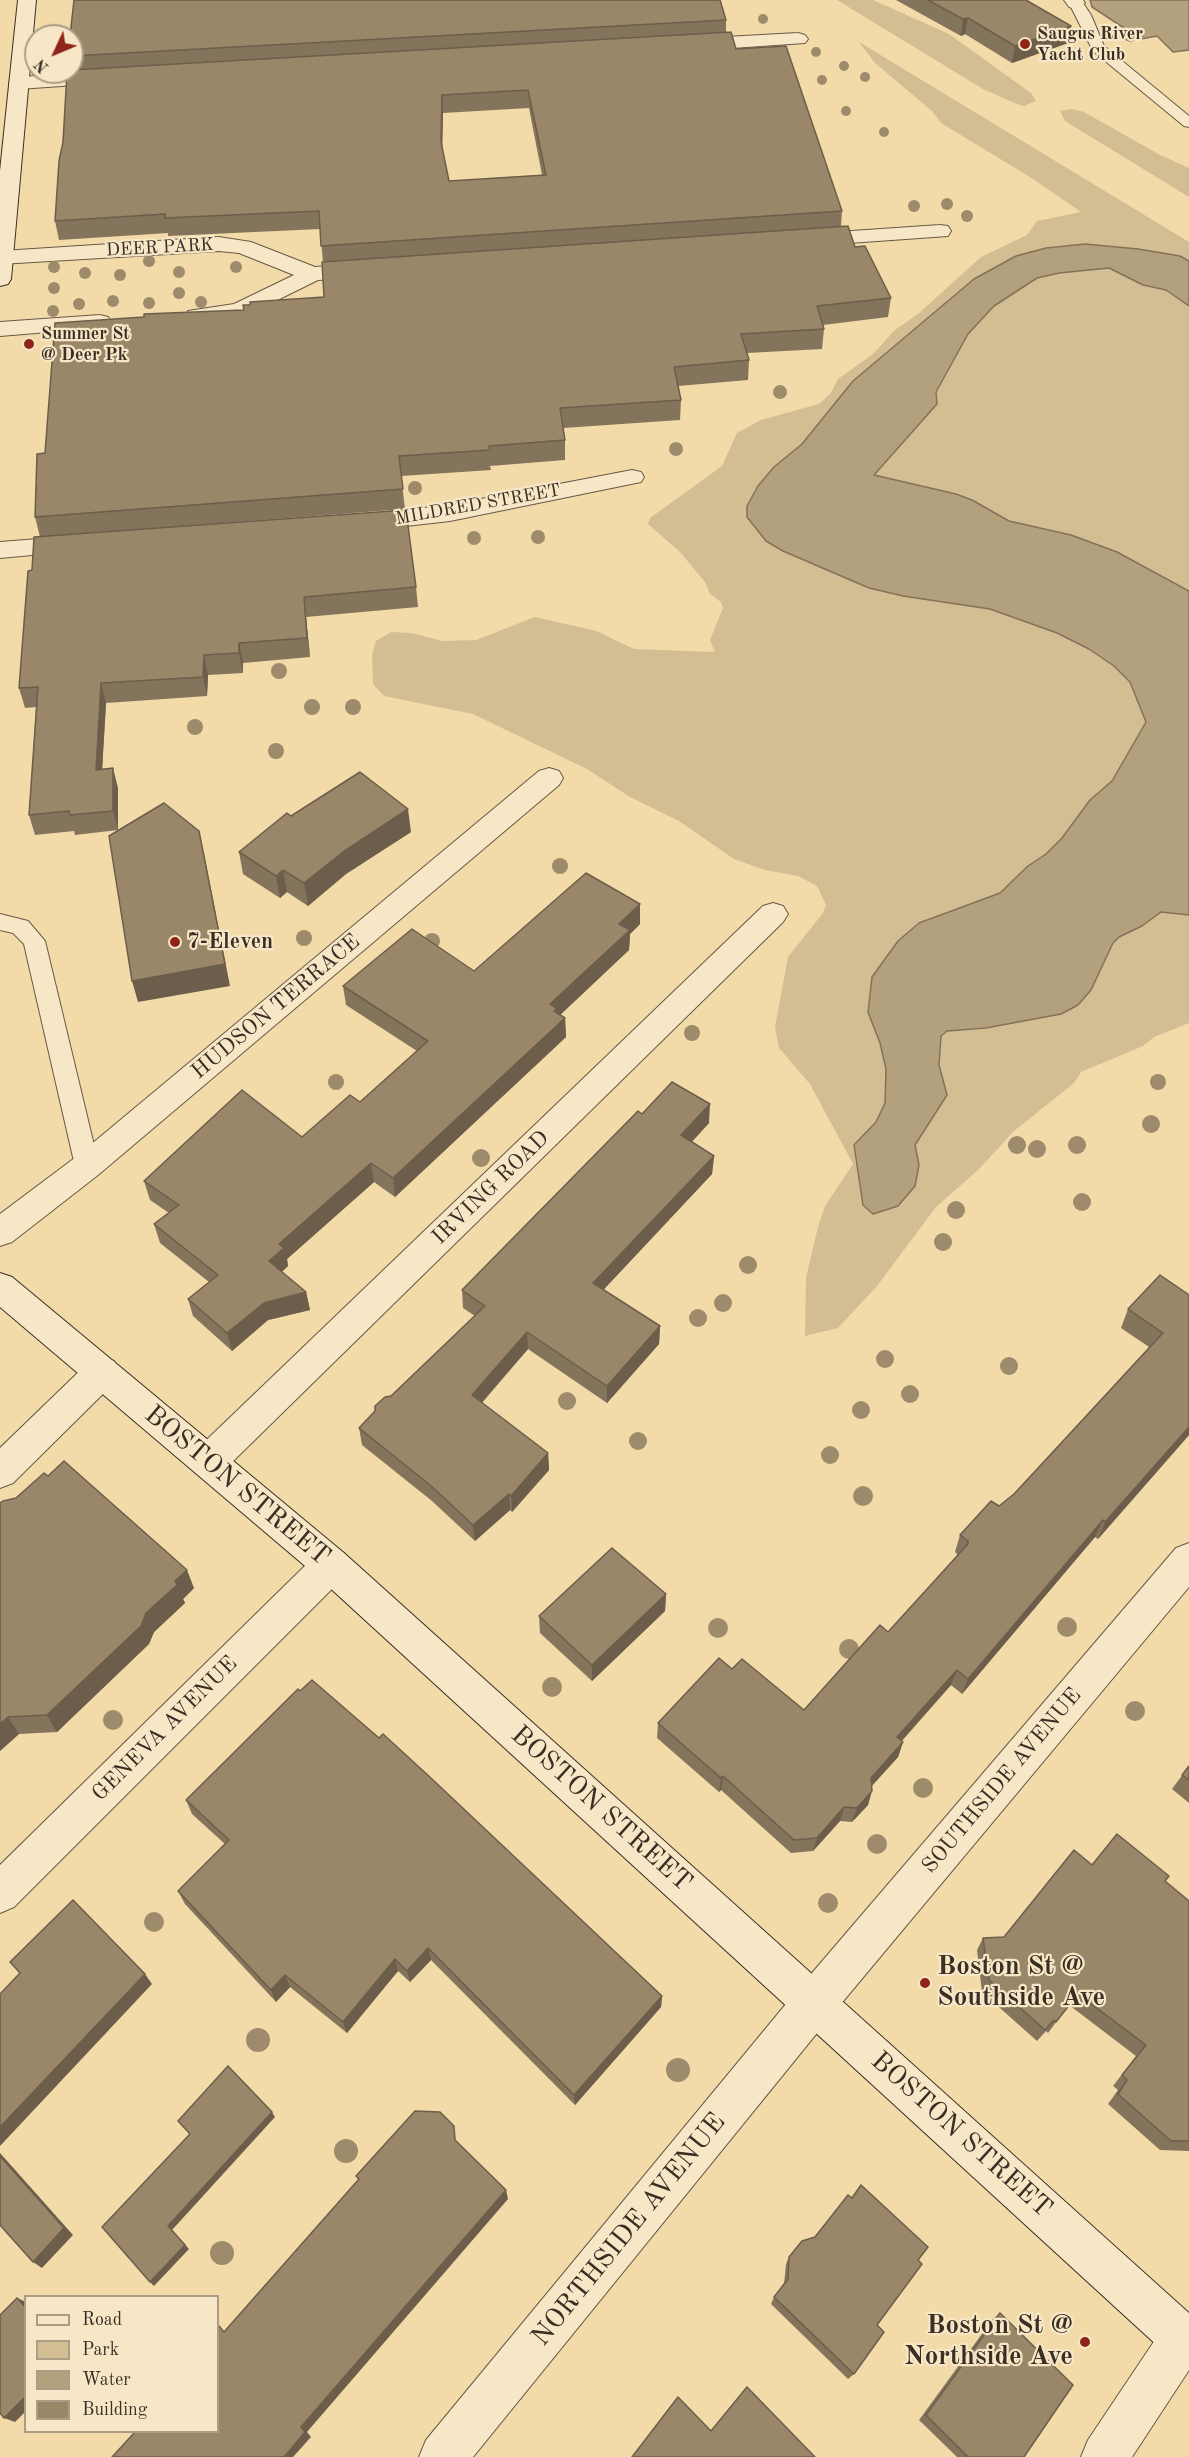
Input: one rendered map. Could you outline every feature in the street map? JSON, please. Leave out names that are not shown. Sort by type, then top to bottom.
[{"type":"street","points":[[1,269],[5,178],[19,83],[27,0]]},
{"type":"street","points":[[667,46],[798,39]]},
{"type":"street","points":[[19,83],[128,77]]},
{"type":"street","points":[[781,242],[940,231]]},
{"type":"street","name":"DEER PARK","points":[[1,269],[225,244],[249,249],[313,274]]},
{"type":"street","name":"DEER PARK","points":[[180,317],[239,310],[313,274],[383,269]]},
{"type":"street","points":[[0,329],[121,321]]},
{"type":"street","name":"MILDRED STREET","points":[[342,524],[450,513],[632,477]]},
{"type":"street","points":[[0,550],[96,542]]},
{"type":"street","name":"HUDSON TERRACE","points":[[0,1232],[87,1166],[549,778]]},
{"type":"street","name":"IRVING ROAD","points":[[209,1461],[773,914]]},
{"type":"street","name":"BOSTON STREET","points":[[0,1287],[331,1565],[1186,2341]]},
{"type":"street","points":[[0,1472],[102,1372]]},
{"type":"street","name":"SOUTHSIDE AVENUE","points":[[815,2002],[1189,1560]]},
{"type":"street","name":"GENEVA AVENUE","points":[[0,1893],[331,1565]]},
{"type":"street","name":"NORTHSIDE AVENUE","points":[[443,2457],[815,2002]]},
{"type":"street","points":[[1105,2457],[1186,2341]]},
{"type":"lane","points":[[1074,1],[1084,15],[1089,32],[1098,48],[1189,123]]},
{"type":"lane","points":[[0,922],[20,927],[34,941],[87,1166]]},
{"type":"green space","points":[[837,0],[873,0],[949,34],[1031,93],[1036,101],[1024,106],[983,89]]},
{"type":"green space","points":[[859,42],[1189,242],[1189,1023],[1154,1037],[1143,1046],[1081,1072],[1074,1083],[1014,1131],[979,1169],[936,1207],[877,1286],[838,1328],[805,1336],[806,1278],[818,1227],[825,1206],[853,1164],[810,1084],[779,1048],[775,1027],[788,957],[823,913],[826,905],[817,886],[798,876],[765,870],[734,859],[679,821],[630,797],[587,769],[473,714],[384,696],[373,684],[372,655],[376,641],[391,632],[412,633],[442,641],[476,640],[535,617],[596,631],[634,649],[715,652],[710,640],[723,608],[721,602],[710,594],[705,582],[680,552],[648,524],[650,518],[722,466],[737,433],[761,420],[819,404],[830,394],[838,379],[873,354],[895,330],[918,314],[981,257],[1027,235],[1037,221],[1081,212],[1030,177],[941,123],[932,111],[875,63]]},
{"type":"green space","points":[[1071,109],[1084,112],[1160,155],[1189,168],[1189,197],[1065,121],[1060,111]]},
{"type":"water","points":[[1090,0],[1189,0],[1189,50],[1173,52],[1157,36],[1130,41],[1120,37],[1130,32],[1092,7]]},
{"type":"water","points":[[1085,244],[1138,249],[1180,256],[1189,261],[1189,306],[1166,290],[1143,285],[1109,268],[1059,273],[1037,278],[994,306],[968,334],[936,392],[937,404],[874,475],[956,494],[972,500],[1009,521],[1071,535],[1117,552],[1189,591],[1189,915],[1161,912],[1142,926],[1119,937],[1113,943],[1091,990],[1078,1005],[1061,1014],[986,1028],[947,1031],[941,1036],[939,1065],[947,1095],[915,1145],[919,1165],[915,1186],[898,1206],[873,1214],[863,1205],[854,1145],[876,1122],[885,1103],[886,1069],[880,1043],[868,1012],[872,977],[898,941],[919,923],[1000,893],[1028,866],[1046,854],[1062,838],[1090,800],[1112,781],[1146,722],[1130,682],[1114,666],[1089,649],[1057,633],[990,609],[903,596],[869,588],[783,551],[766,541],[747,517],[747,506],[758,486],[774,467],[802,444],[853,381],[974,279],[1016,256],[1046,248]]},
{"type":"building","points":[[74,0],[720,0],[726,20],[84,55],[84,24],[71,24]]},
{"type":"building","points":[[928,0],[1026,0],[1071,26],[1015,46],[968,18],[963,19]]},
{"type":"building","points":[[731,32],[736,49],[786,46],[842,211],[321,246],[319,211],[165,218],[165,214],[55,221],[59,161],[63,142],[66,84],[84,84],[84,69]],"holes":[[[528,90],[546,175],[449,181],[441,142],[442,95]]]},
{"type":"building","points":[[848,226],[855,247],[865,246],[891,298],[817,306],[824,329],[741,334],[749,360],[674,367],[681,400],[560,408],[565,440],[489,446],[490,450],[399,456],[403,489],[35,517],[37,454],[45,453],[55,323],[144,317],[144,314],[244,310],[243,305],[250,305],[250,302],[324,297],[322,262]]},
{"type":"building","points":[[406,510],[416,587],[304,597],[307,638],[239,643],[239,653],[204,655],[203,677],[101,683],[96,770],[113,768],[113,811],[70,815],[69,811],[29,815],[38,687],[19,688],[28,571],[32,570],[34,537]]},
{"type":"building","points":[[360,772],[408,809],[343,852],[304,883],[283,870],[276,876],[239,852],[287,813],[291,816]]},
{"type":"building","points":[[164,803],[199,831],[225,964],[132,981],[109,836]]},
{"type":"building","points":[[586,873],[640,904],[619,924],[630,930],[550,1004],[557,1009],[554,1011],[565,1018],[393,1178],[371,1163],[279,1244],[284,1248],[269,1261],[306,1292],[264,1303],[227,1333],[188,1299],[218,1275],[154,1224],[179,1205],[144,1181],[242,1090],[302,1137],[350,1095],[360,1102],[428,1041],[343,986],[412,929],[474,971]]},
{"type":"building","points":[[672,1082],[710,1104],[681,1135],[714,1156],[593,1283],[660,1326],[607,1386],[527,1332],[472,1395],[548,1453],[511,1496],[509,1494],[473,1525],[430,1485],[359,1428],[375,1411],[375,1406],[385,1397],[391,1396],[485,1306],[462,1290],[638,1111],[642,1114]]},
{"type":"building","points":[[1160,1275],[1189,1295],[1189,1427],[1105,1522],[1103,1520],[968,1679],[957,1670],[897,1737],[903,1742],[871,1778],[872,1791],[857,1808],[844,1807],[817,1838],[794,1840],[723,1776],[721,1778],[658,1723],[719,1658],[732,1669],[742,1659],[804,1710],[880,1625],[888,1632],[968,1544],[968,1541],[960,1535],[991,1501],[999,1506],[1014,1494],[1163,1333],[1128,1309]]},
{"type":"building","points":[[64,1461],[187,1570],[175,1581],[177,1585],[146,1613],[141,1626],[47,1715],[8,1717],[0,1724],[0,1503],[16,1498],[44,1473],[48,1476]]},
{"type":"building","points":[[612,1548],[666,1594],[592,1665],[539,1616]]},
{"type":"building","points":[[312,1680],[379,1738],[383,1734],[662,1996],[574,2095],[428,1948],[407,1971],[395,1959],[343,2022],[285,1975],[271,1990],[178,1891],[229,1840],[186,1800],[298,1689],[300,1691]]},
{"type":"building","points":[[1189,1766],[1189,1780],[1182,1775]]},
{"type":"building","points":[[1117,1834],[1169,1876],[1165,1881],[1189,1901],[1189,2141],[1171,2141],[1118,2094],[1127,2080],[1122,2075],[1146,2045],[1078,1994],[1056,2022],[1054,2020],[1045,2030],[989,1980],[983,1938],[1004,1937],[1074,1850],[1092,1865]]},
{"type":"building","points":[[73,1900],[145,1974],[0,2127],[0,1994],[20,1973],[10,1962]]},
{"type":"building","points":[[228,2066],[272,2112],[168,2226],[185,2245],[150,2282],[102,2227],[190,2134],[178,2121]]},
{"type":"building","points":[[415,2111],[440,2112],[454,2126],[455,2140],[506,2190],[301,2427],[305,2432],[284,2457],[112,2457],[134,2433],[219,2433],[219,2326],[224,2332],[359,2179],[356,2176]]},
{"type":"building","points":[[0,2156],[64,2228],[33,2262],[0,2225]]},
{"type":"building","points":[[861,2185],[928,2247],[918,2260],[922,2264],[877,2325],[884,2332],[854,2374],[774,2297],[788,2279],[789,2257],[802,2241],[815,2237],[848,2195],[852,2198]]},
{"type":"building","points":[[17,2298],[24,2306],[24,2398],[4,2418],[0,2413],[0,2315]]},
{"type":"building","points":[[1000,2313],[1073,2385],[1024,2457],[968,2457],[926,2415]]},
{"type":"building","points":[[747,2387],[815,2457],[632,2457],[678,2397],[711,2431]]},
{"type":"place","name":"Saugus River Yacht Club","points":[[1025,44]]},
{"type":"place","name":"Summer St @ Deer Pk","points":[[29,344]]},
{"type":"place","name":"7-Eleven","points":[[175,942]]},
{"type":"place","name":"Boston St @ Southside Ave","points":[[925,1983]]},
{"type":"place","name":"Boston St @ Northside Ave","points":[[1085,2342]]}]
